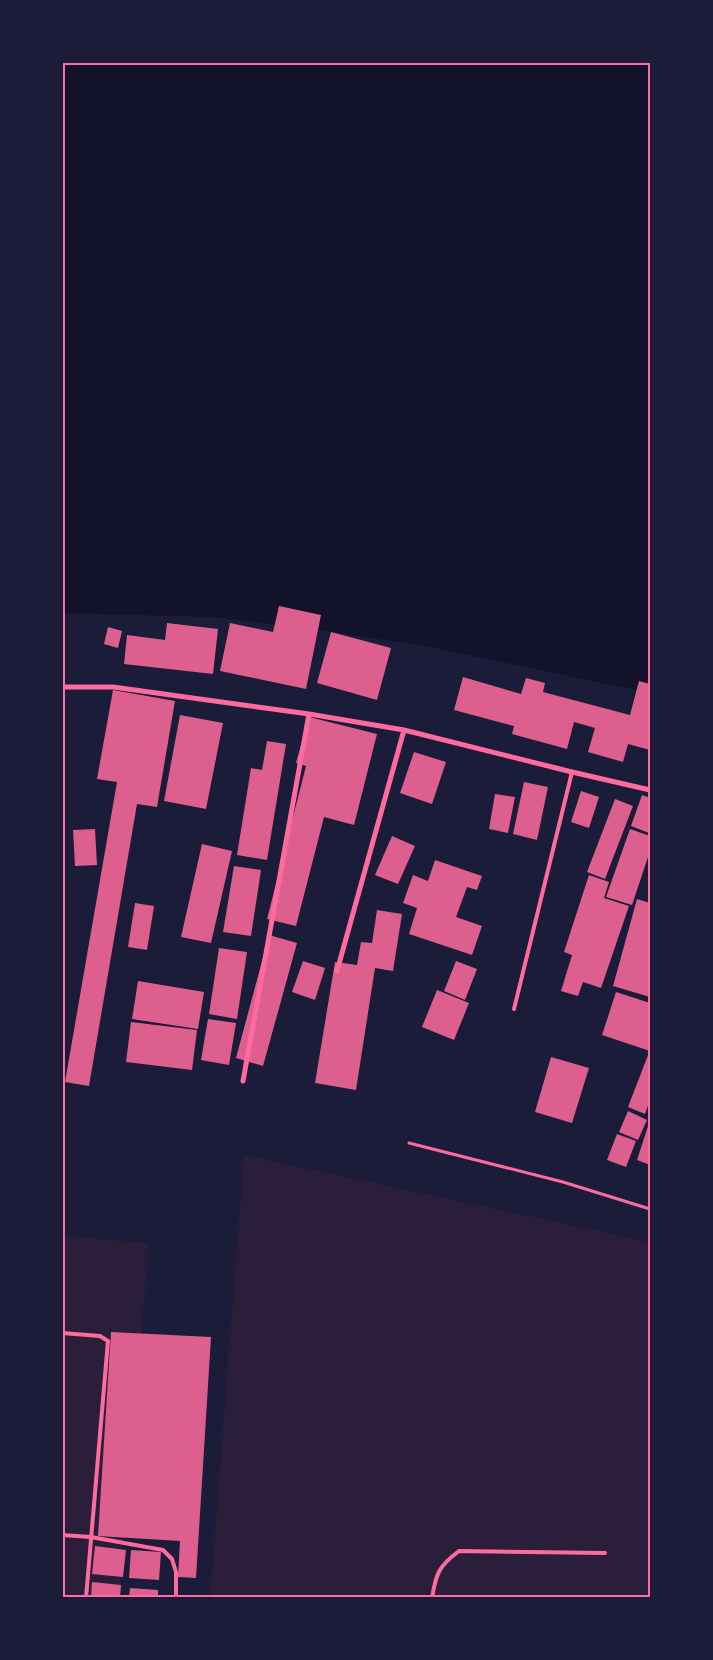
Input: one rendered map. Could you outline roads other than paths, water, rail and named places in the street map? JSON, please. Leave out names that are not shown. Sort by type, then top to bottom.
[{"type":"street","points":[[62,687],[113,687],[309,714],[404,730],[650,790]]},
{"type":"street","points":[[243,1081],[309,714]]},
{"type":"street","points":[[337,971],[404,730]]},
{"type":"lane","points":[[514,1009],[572,772]]},
{"type":"lane","points":[[62,1333],[100,1336],[108,1341],[86,1598]]},
{"type":"lane","points":[[62,1535],[91,1537],[163,1550],[172,1558],[176,1572],[176,1598]]},
{"type":"lane","points":[[432,1598],[435,1582],[443,1562],[459,1551],[605,1553]]}]
